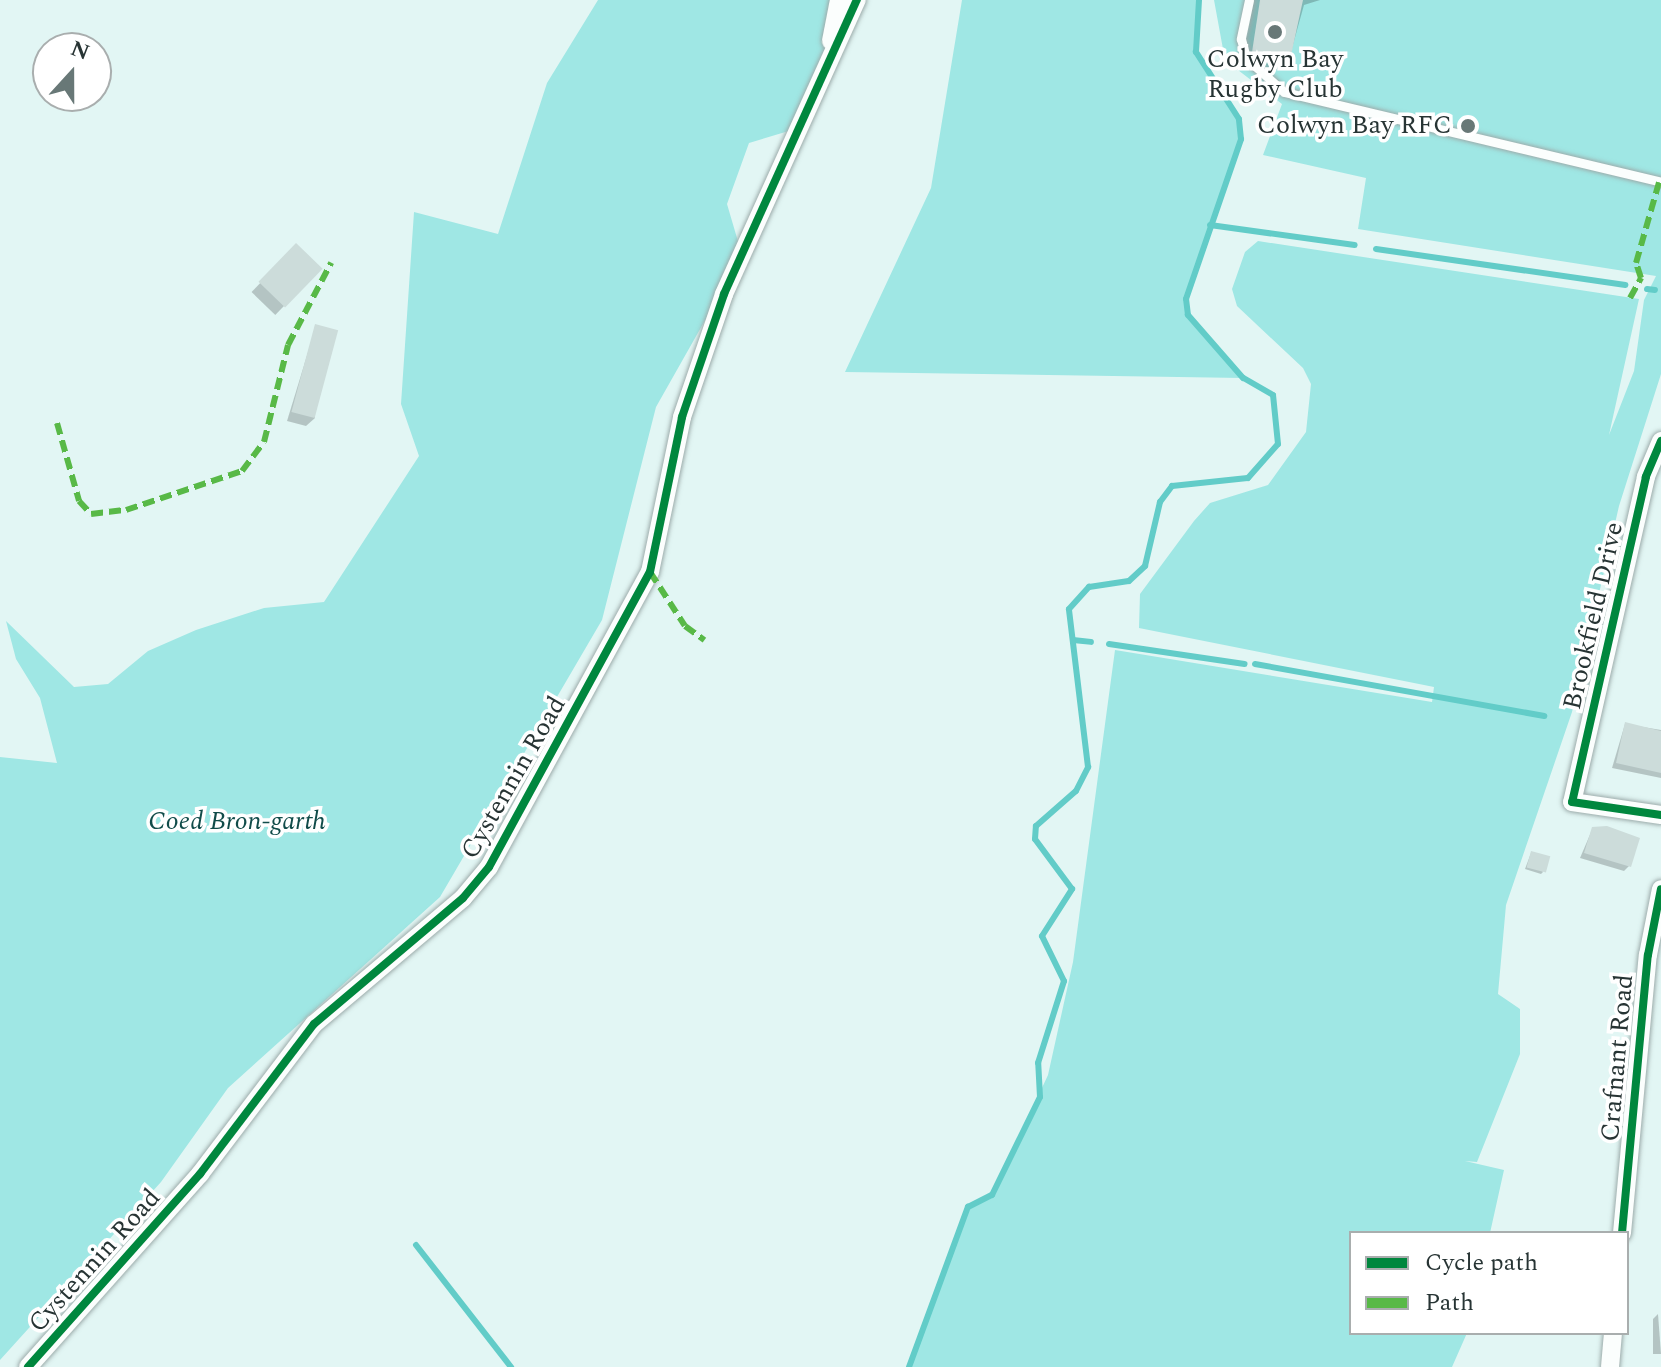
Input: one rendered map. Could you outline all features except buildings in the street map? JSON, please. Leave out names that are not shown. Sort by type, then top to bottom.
[{"type":"street","points":[[824,80],[839,0]]},
{"type":"street","points":[[824,80],[857,0]]},
{"type":"street","name":"Cystennin Road","points":[[28,1367],[200,1174],[314,1024],[463,898],[489,867],[650,572],[682,417],[724,294],[824,80]]},
{"type":"street","name":"Brookfield Drive","points":[[1661,441],[1646,477],[1572,802],[1661,815]]},
{"type":"street","name":"Crafnant Road","points":[[1622,1231],[1648,955],[1661,889]]},
{"type":"street","points":[[1610,1367],[1613,1335]]},
{"type":"lane","points":[[1249,0],[1241,39],[1246,58],[1284,92],[1661,182]]},
{"type":"green space","name":"Coed Bron-garth","points":[[598,0],[837,0],[824,80],[802,127],[749,143],[727,204],[742,255],[656,407],[602,620],[440,897],[228,1088],[161,1182],[0,1360],[0,757],[57,763],[40,698],[16,659],[6,621],[74,687],[108,684],[148,651],[196,630],[264,608],[324,602],[419,456],[401,404],[414,212],[498,234],[547,83]]},
{"type":"green space","points":[[962,0],[1199,0],[1196,53],[1239,119],[1241,139],[1186,299],[1188,315],[1243,378],[845,372],[931,188]]},
{"type":"green space","points":[[1214,0],[1661,0],[1661,374],[1619,506],[1572,712],[1506,905],[1498,994],[1520,1009],[1520,1054],[1477,1162],[1465,1161],[1504,1170],[1490,1231],[1349,1231],[1349,1335],[1466,1335],[1452,1367],[909,1367],[968,1207],[992,1195],[1048,1075],[1073,962],[1115,650],[1432,702],[1434,687],[1139,628],[1140,594],[1194,521],[1210,503],[1268,485],[1306,432],[1311,384],[1303,368],[1237,306],[1232,289],[1245,252],[1258,241],[1639,299],[1609,435],[1634,371],[1644,300],[1656,276],[1358,229],[1366,178],[1263,155],[1282,104],[1225,60]]},
{"type":"waterway","points":[[909,1367],[968,1207],[992,1195],[1040,1097],[1038,1063],[1064,981],[1042,936],[1072,889],[1035,839],[1036,826],[1076,791],[1088,767],[1069,609],[1089,587],[1129,581],[1145,566],[1160,502],[1172,486],[1248,478],[1278,444],[1273,395],[1243,378],[1188,315],[1186,299],[1241,139],[1239,119],[1196,52],[1199,0]]},
{"type":"waterway","points":[[1210,225],[1355,245]]},
{"type":"waterway","points":[[1376,249],[1625,285]]},
{"type":"waterway","points":[[1647,289],[1655,290]]},
{"type":"waterway","points":[[1073,640],[1091,642]]},
{"type":"waterway","points":[[1109,644],[1245,664]]},
{"type":"waterway","points":[[1255,664],[1544,716]]},
{"type":"waterway","points":[[416,1245],[511,1367]]},
{"type":"marked path","points":[[1630,298],[1641,278],[1636,263],[1659,182]]},
{"type":"marked path","points":[[57,423],[79,501],[91,514],[126,510],[242,471],[264,442],[288,345],[331,263]]},
{"type":"marked path","points":[[650,572],[685,626],[704,640]]},
{"type":"cycle path","points":[[28,1367],[200,1174],[314,1024],[463,898],[489,867],[650,572],[682,417],[724,294],[857,0]]},
{"type":"cycle path","points":[[1661,441],[1646,477],[1572,802],[1661,815]]},
{"type":"cycle path","points":[[1622,1231],[1648,955],[1661,889]]},
{"type":"place","name":"Colwyn Bay Rugby Club","points":[[1275,32]]},
{"type":"place","name":"Colwyn Bay RFC","points":[[1468,126]]}]
